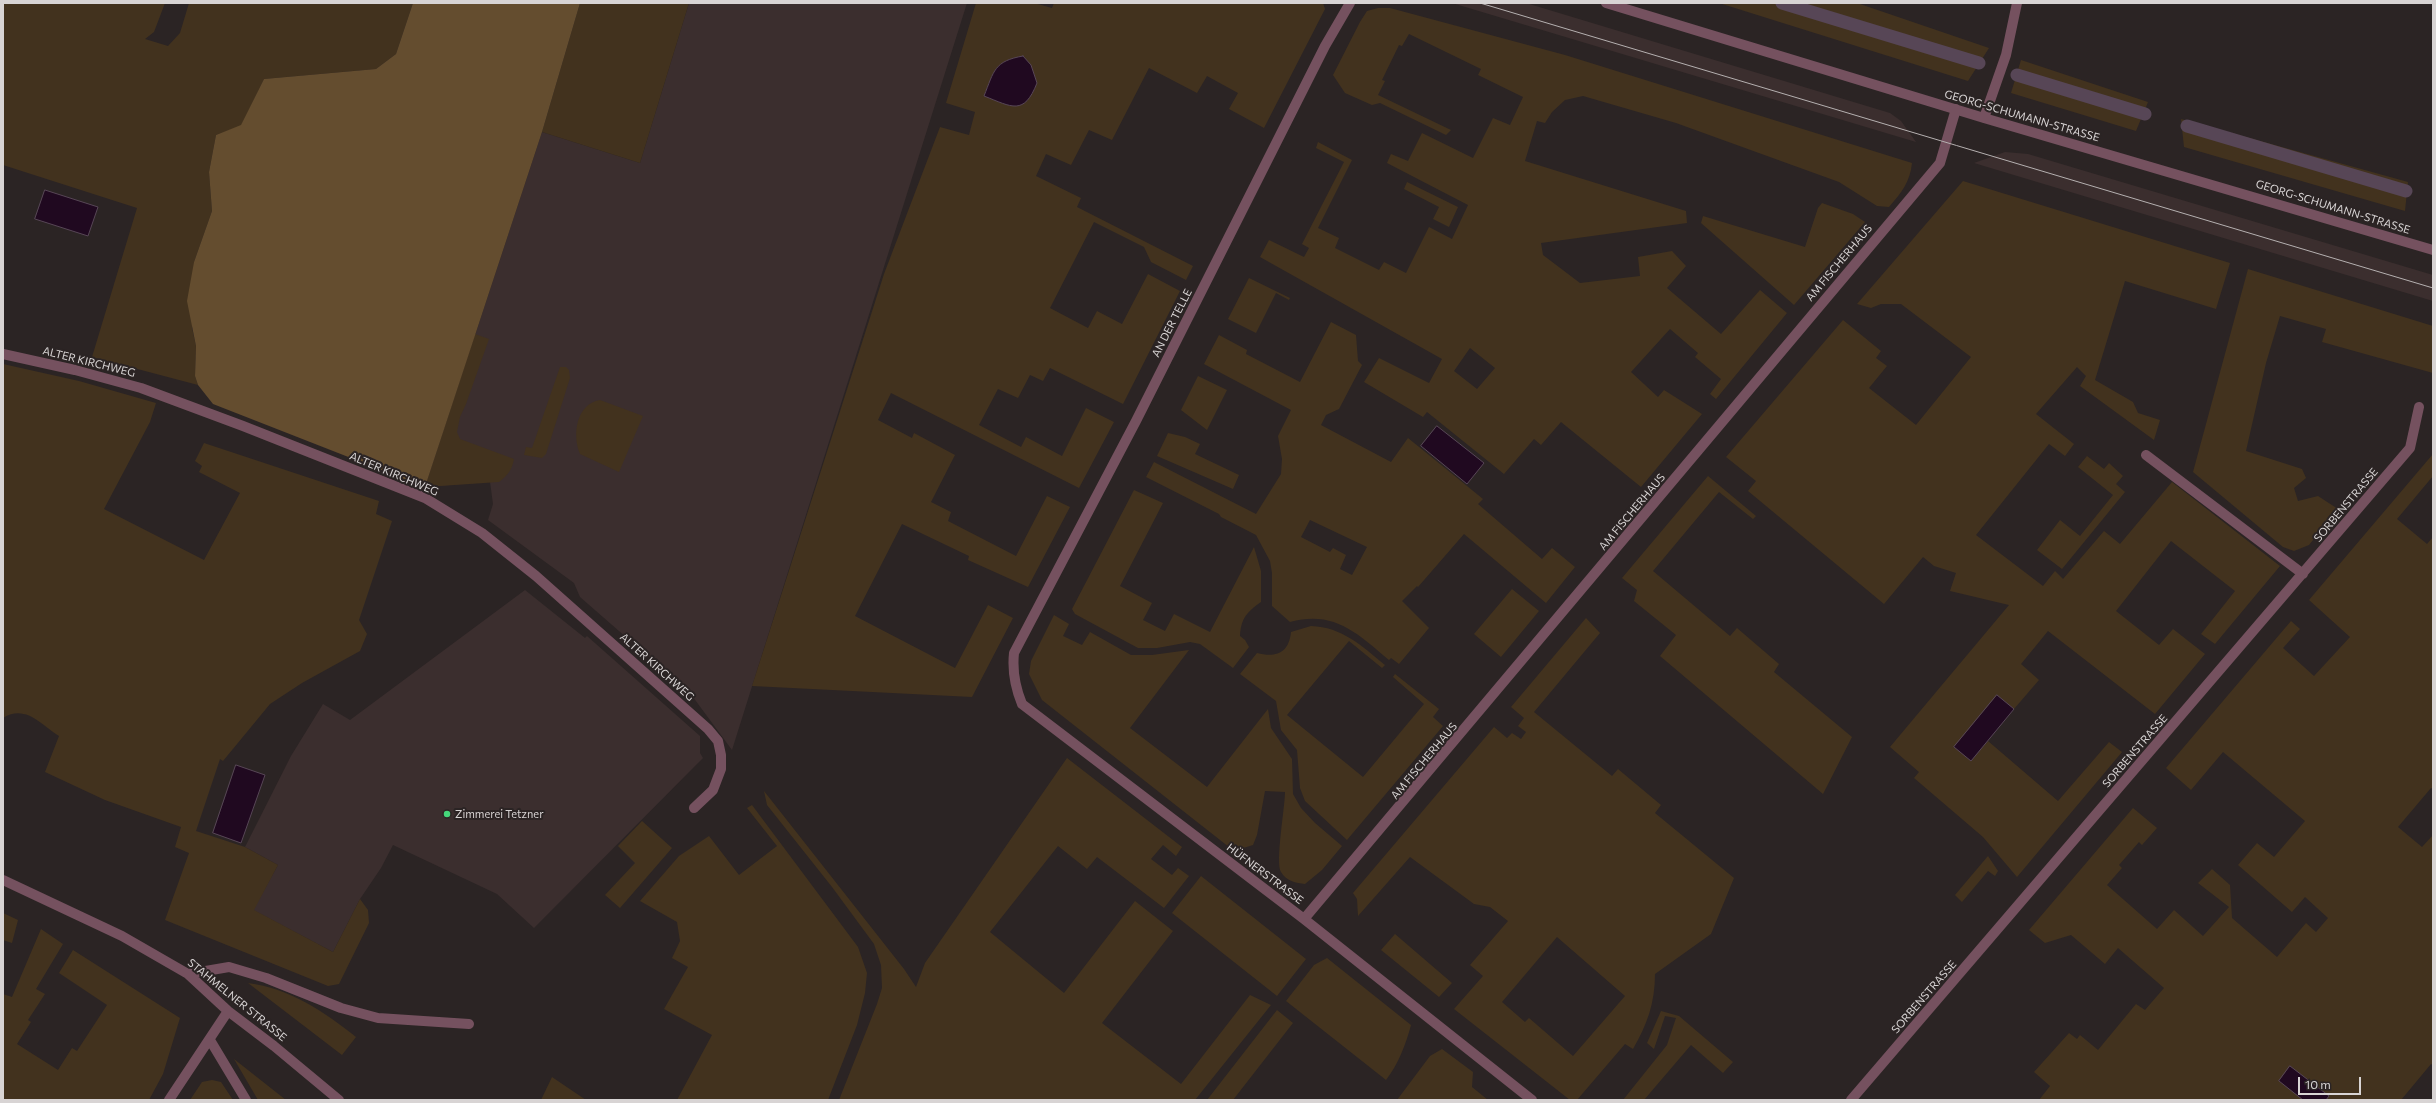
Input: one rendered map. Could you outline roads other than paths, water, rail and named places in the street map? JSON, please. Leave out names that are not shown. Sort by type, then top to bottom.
[{"type":"street","name":"AN DER TELLE","points":[[1014,653],[1136,421],[1325,46],[1350,3]]},
{"type":"street","name":"GEORG-SCHUMANN-STRASSE","points":[[1606,3],[1984,118],[2433,250]]},
{"type":"street","points":[[1984,118],[2006,55],[2017,3]]},
{"type":"street","name":"AM FISCHERHAUS","points":[[1304,919],[1940,163],[1956,109]]},
{"type":"street","name":"ALTER KIRCHWEG","points":[[3,354],[75,370],[141,388],[243,426],[425,498],[482,534],[541,580],[708,729],[718,741],[721,755],[721,769],[713,790],[694,808]]},
{"type":"street","name":"SORBENSTRASSE","points":[[1852,1100],[2410,448],[2419,407]]},
{"type":"street","points":[[2146,455],[2303,574]]},
{"type":"street","name":"HÜFNERSTRASSE","points":[[1014,653],[1013,667],[1015,688],[1022,704],[1304,919],[1532,1100]]},
{"type":"street","name":"STAHMELNER STRASSE","points":[[3,880],[122,936],[188,974],[228,1012],[274,1046],[339,1100]]},
{"type":"street","points":[[188,974],[229,967],[266,978],[341,1008],[378,1018],[469,1024]]},
{"type":"street","points":[[169,1100],[228,1012]]},
{"type":"street","points":[[210,1040],[246,1100]]},
{"type":"waterway","points":[[1782,3],[1979,63]]},
{"type":"waterway","points":[[2017,75],[2145,114]]},
{"type":"waterway","points":[[2187,126],[2406,191]]},
{"type":"tram line","points":[[1480,3],[2433,288]]},
{"type":"place","name":"Zimmerei Tetzner","points":[[447,814]]}]
